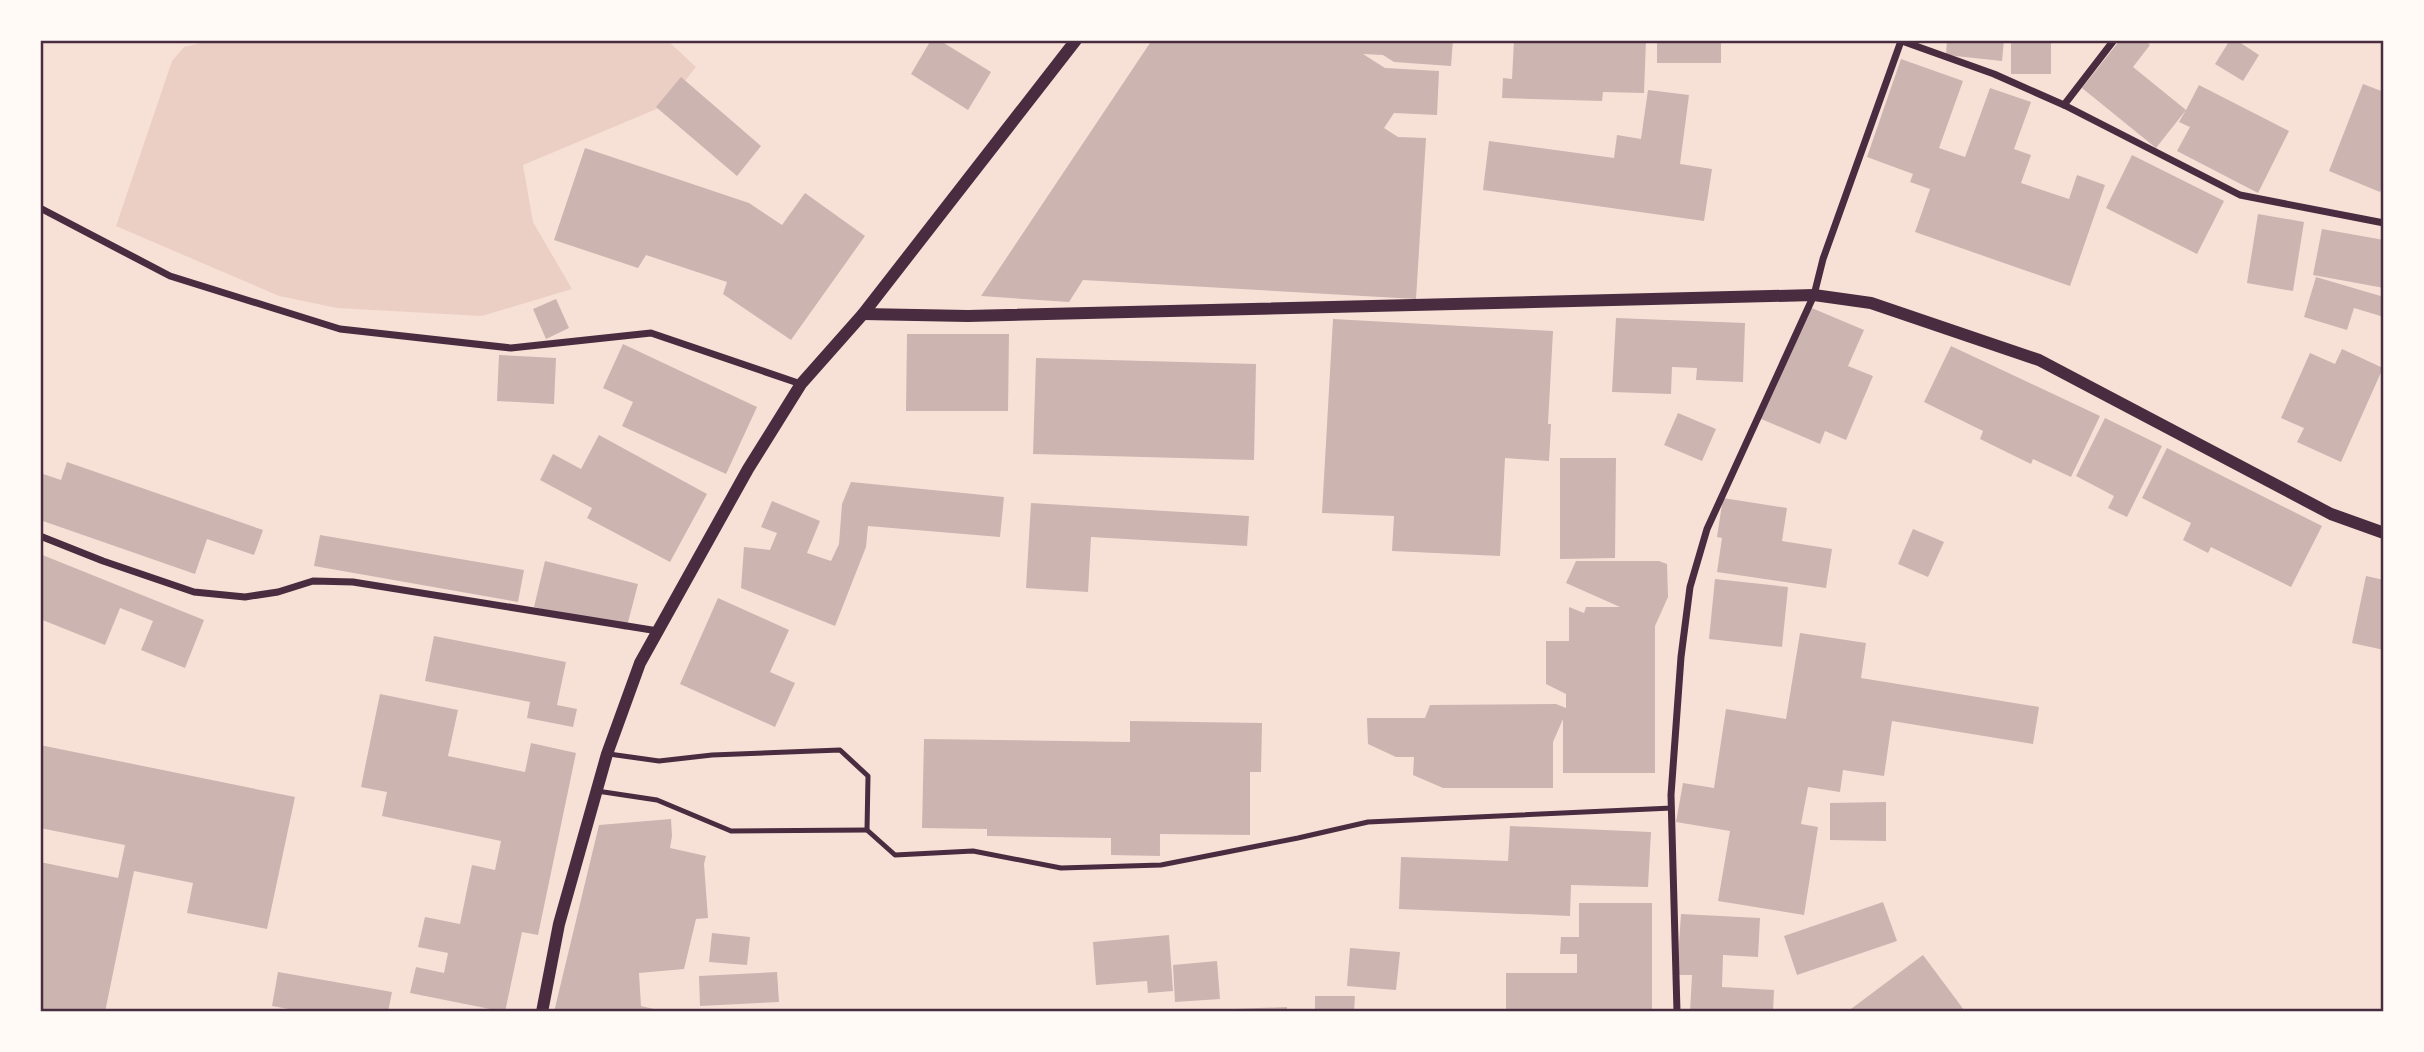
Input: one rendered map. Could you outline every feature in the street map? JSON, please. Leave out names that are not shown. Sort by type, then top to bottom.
[{"type":"street","points":[[542,1012],[559,924],[607,754],[640,663],[748,469],[801,384],[863,314],[1076,40]]},
{"type":"street","points":[[2064,105],[2114,40]]},
{"type":"street","points":[[1677,1012],[1671,808],[1681,657],[1690,587],[1707,528],[1814,295],[1823,259],[1900,41],[1994,74],[2064,105],[2240,195],[2384,223]]},
{"type":"street","points":[[40,208],[170,276],[340,329],[511,348],[651,333],[801,384]]},
{"type":"street","points":[[863,314],[968,316],[1814,295],[1871,303],[2039,360],[2331,514],[2384,533]]},
{"type":"street","points":[[40,536],[194,592],[245,597],[278,592],[313,581],[353,582],[658,631]]},
{"type":"lane","points":[[607,754],[659,761],[712,755],[840,750],[868,776],[867,830]]},
{"type":"lane","points":[[597,791],[657,800],[731,831],[867,830],[895,855],[973,851],[1061,868],[1161,865],[1368,821],[1671,808]]},
{"type":"shaded area","points":[[214,40],[667,40],[696,67],[666,105],[523,165],[533,222],[572,289],[482,316],[337,308],[279,296],[116,226],[172,61],[184,47]]},
{"type":"building","points":[[931,40],[939,40],[991,72],[968,110],[911,74]]},
{"type":"building","points":[[1152,40],[1299,40],[1298,43],[1300,40],[1453,40],[1451,66],[1394,62],[1383,55],[1363,54],[1385,68],[1439,71],[1437,115],[1394,113],[1384,128],[1398,137],[1426,138],[1416,299],[1083,280],[1069,302],[981,296]]},
{"type":"building","points":[[1514,40],[1646,40],[1644,93],[1603,92],[1602,101],[1502,98],[1503,78],[1512,79]]},
{"type":"building","points":[[1657,40],[1721,40],[1721,63],[1657,63]]},
{"type":"building","points":[[1947,40],[2004,40],[2002,61],[1946,55]]},
{"type":"building","points":[[2011,40],[2051,40],[2051,74],[2011,74]]},
{"type":"building","points":[[2120,40],[2145,40],[2150,45],[2133,67],[2186,110],[2156,148],[2082,88]]},
{"type":"building","points":[[2230,40],[2236,40],[2259,55],[2243,81],[2215,64]]},
{"type":"building","points":[[1901,59],[1963,81],[1939,148],[1965,157],[1990,88],[2031,102],[2014,149],[2031,155],[2021,183],[2069,199],[2077,175],[2105,185],[2070,286],[1915,232],[1930,189],[1910,182],[1913,174],[1867,157]]},
{"type":"building","points":[[681,77],[761,146],[737,176],[656,107]]},
{"type":"building","points":[[2363,84],[2384,92],[2384,182],[2380,192],[2329,171]]},
{"type":"building","points":[[2199,85],[2289,131],[2258,193],[2177,151],[2190,127],[2179,122]]},
{"type":"building","points":[[1648,90],[1689,95],[1680,164],[1712,169],[1704,221],[1483,190],[1489,141],[1614,158],[1617,135],[1641,139]]},
{"type":"building","points":[[585,148],[749,203],[782,225],[805,193],[865,236],[791,340],[723,294],[727,282],[646,255],[638,268],[554,240]]},
{"type":"building","points":[[2132,155],[2224,201],[2197,254],[2106,208]]},
{"type":"building","points":[[2258,214],[2304,222],[2293,291],[2247,283]]},
{"type":"building","points":[[2322,229],[2384,240],[2384,288],[2313,275]]},
{"type":"building","points":[[2316,277],[2384,297],[2384,317],[2354,308],[2347,330],[2304,317]]},
{"type":"building","points":[[556,299],[569,328],[546,339],[533,309]]},
{"type":"building","points":[[1807,306],[1864,330],[1848,366],[1873,376],[1846,440],[1825,431],[1820,444],[1759,418]]},
{"type":"building","points":[[1616,318],[1745,323],[1743,382],[1696,380],[1697,368],[1672,367],[1671,394],[1612,392]]},
{"type":"building","points":[[1333,319],[1553,331],[1548,424],[1551,424],[1549,461],[1505,458],[1500,556],[1392,551],[1394,516],[1322,513]]},
{"type":"building","points":[[907,334],[1009,334],[1008,411],[906,411]]},
{"type":"building","points":[[623,344],[757,407],[726,474],[622,426],[633,402],[603,388]]},
{"type":"building","points":[[1951,346],[2100,416],[2071,477],[2033,459],[2031,464],[1980,439],[1983,431],[1924,402]]},
{"type":"building","points":[[2342,349],[2383,368],[2341,462],[2297,442],[2304,428],[2281,418],[2310,353],[2335,364]]},
{"type":"building","points":[[499,355],[556,358],[554,404],[497,401]]},
{"type":"building","points":[[1036,358],[1256,364],[1254,460],[1033,454]]},
{"type":"building","points":[[1678,413],[1716,429],[1702,461],[1664,445]]},
{"type":"building","points":[[2105,418],[2162,446],[2127,517],[2108,508],[2114,496],[2076,476]]},
{"type":"building","points":[[599,435],[707,494],[670,562],[587,518],[592,508],[540,480],[553,454],[581,469]]},
{"type":"building","points":[[2167,448],[2322,526],[2291,587],[2211,547],[2208,553],[2183,540],[2191,523],[2142,498]]},
{"type":"building","points":[[1560,458],[1616,458],[1615,558],[1560,559]]},
{"type":"building","points":[[67,462],[263,530],[254,555],[207,539],[195,574],[40,520],[40,473],[61,480]]},
{"type":"building","points":[[851,482],[1004,497],[1000,537],[868,526],[866,547],[835,626],[741,588],[744,547],[770,550],[777,533],[761,527],[772,501],[820,521],[807,553],[831,561],[839,544],[842,504]]},
{"type":"building","points":[[1723,498],[1787,508],[1782,541],[1832,549],[1826,588],[1717,572],[1722,538],[1717,537]]},
{"type":"building","points":[[1031,503],[1249,516],[1247,546],[1091,537],[1088,592],[1026,588]]},
{"type":"building","points":[[1913,529],[1944,542],[1928,577],[1898,564]]},
{"type":"building","points":[[320,535],[524,570],[518,602],[314,566]]},
{"type":"building","points":[[40,554],[204,620],[185,668],[141,650],[153,621],[120,608],[105,645],[40,619]]},
{"type":"building","points":[[545,561],[638,584],[626,630],[534,607]]},
{"type":"building","points":[[1576,561],[1659,561],[1667,564],[1668,597],[1655,626],[1655,773],[1563,773],[1563,719],[1553,742],[1553,788],[1443,788],[1413,775],[1414,757],[1396,757],[1368,744],[1367,718],[1425,718],[1430,705],[1556,704],[1566,708],[1566,694],[1546,684],[1546,641],[1569,641],[1569,607],[1584,613],[1586,607],[1620,607],[1566,583]]},
{"type":"building","points":[[2366,576],[2384,580],[2384,650],[2352,643]]},
{"type":"building","points":[[1715,579],[1788,587],[1782,647],[1709,639]]},
{"type":"building","points":[[718,598],[789,630],[770,672],[795,683],[775,727],[680,684]]},
{"type":"building","points":[[1800,633],[1866,643],[1861,678],[2039,707],[2033,744],[1892,721],[1884,776],[1843,770],[1840,792],[1808,787],[1801,824],[1818,827],[1804,915],[1718,901],[1730,831],[1676,822],[1683,783],[1714,788],[1726,709],[1786,719]]},
{"type":"building","points":[[434,636],[566,662],[557,705],[577,709],[573,727],[527,718],[530,702],[425,681]]},
{"type":"building","points":[[380,694],[458,710],[448,756],[525,772],[531,743],[576,753],[538,935],[522,932],[505,1012],[410,993],[416,967],[444,973],[448,953],[418,947],[425,917],[460,924],[472,865],[495,870],[501,841],[382,816],[387,792],[361,787]]},
{"type":"building","points":[[1130,721],[1262,723],[1261,772],[1250,772],[1250,835],[1160,834],[1160,856],[1111,855],[1111,838],[987,836],[987,829],[922,828],[924,739],[1130,742]]},
{"type":"building","points":[[40,745],[295,797],[267,929],[187,913],[193,883],[134,871],[105,1012],[40,1012],[40,862],[118,878],[125,845],[40,828]]},
{"type":"building","points":[[1886,802],[1886,841],[1830,840],[1830,803]]},
{"type":"building","points":[[671,819],[670,848],[706,856],[704,864],[708,918],[696,919],[684,969],[639,973],[641,1006],[654,1009],[654,1012],[554,1012],[599,825]]},
{"type":"building","points":[[1510,826],[1651,832],[1648,887],[1571,885],[1570,916],[1399,909],[1401,857],[1508,861]]},
{"type":"building","points":[[1883,902],[1897,941],[1797,975],[1784,936]]},
{"type":"building","points":[[1579,903],[1652,903],[1652,1012],[1506,1011],[1506,973],[1577,973],[1577,954],[1560,954],[1561,937],[1579,937]]},
{"type":"building","points":[[1681,914],[1760,918],[1758,957],[1723,955],[1722,987],[1774,990],[1773,1012],[1690,1012],[1692,975],[1677,975]]},
{"type":"building","points":[[712,933],[750,937],[747,965],[709,962]]},
{"type":"building","points":[[1169,935],[1173,991],[1148,993],[1147,981],[1096,985],[1093,942]]},
{"type":"building","points":[[1350,948],[1400,952],[1396,990],[1347,986]]},
{"type":"building","points":[[1923,955],[1964,1010],[1847,1012]]},
{"type":"building","points":[[1217,961],[1220,999],[1175,1002],[1173,965]]},
{"type":"building","points":[[278,972],[392,992],[388,1012],[305,1012],[272,1006]]},
{"type":"building","points":[[777,972],[779,1002],[700,1006],[699,976]]},
{"type":"building","points":[[1315,996],[1355,996],[1354,1012],[1315,1012]]},
{"type":"building","points":[[1287,1007],[1287,1012],[1234,1012],[1234,1009]]}]
